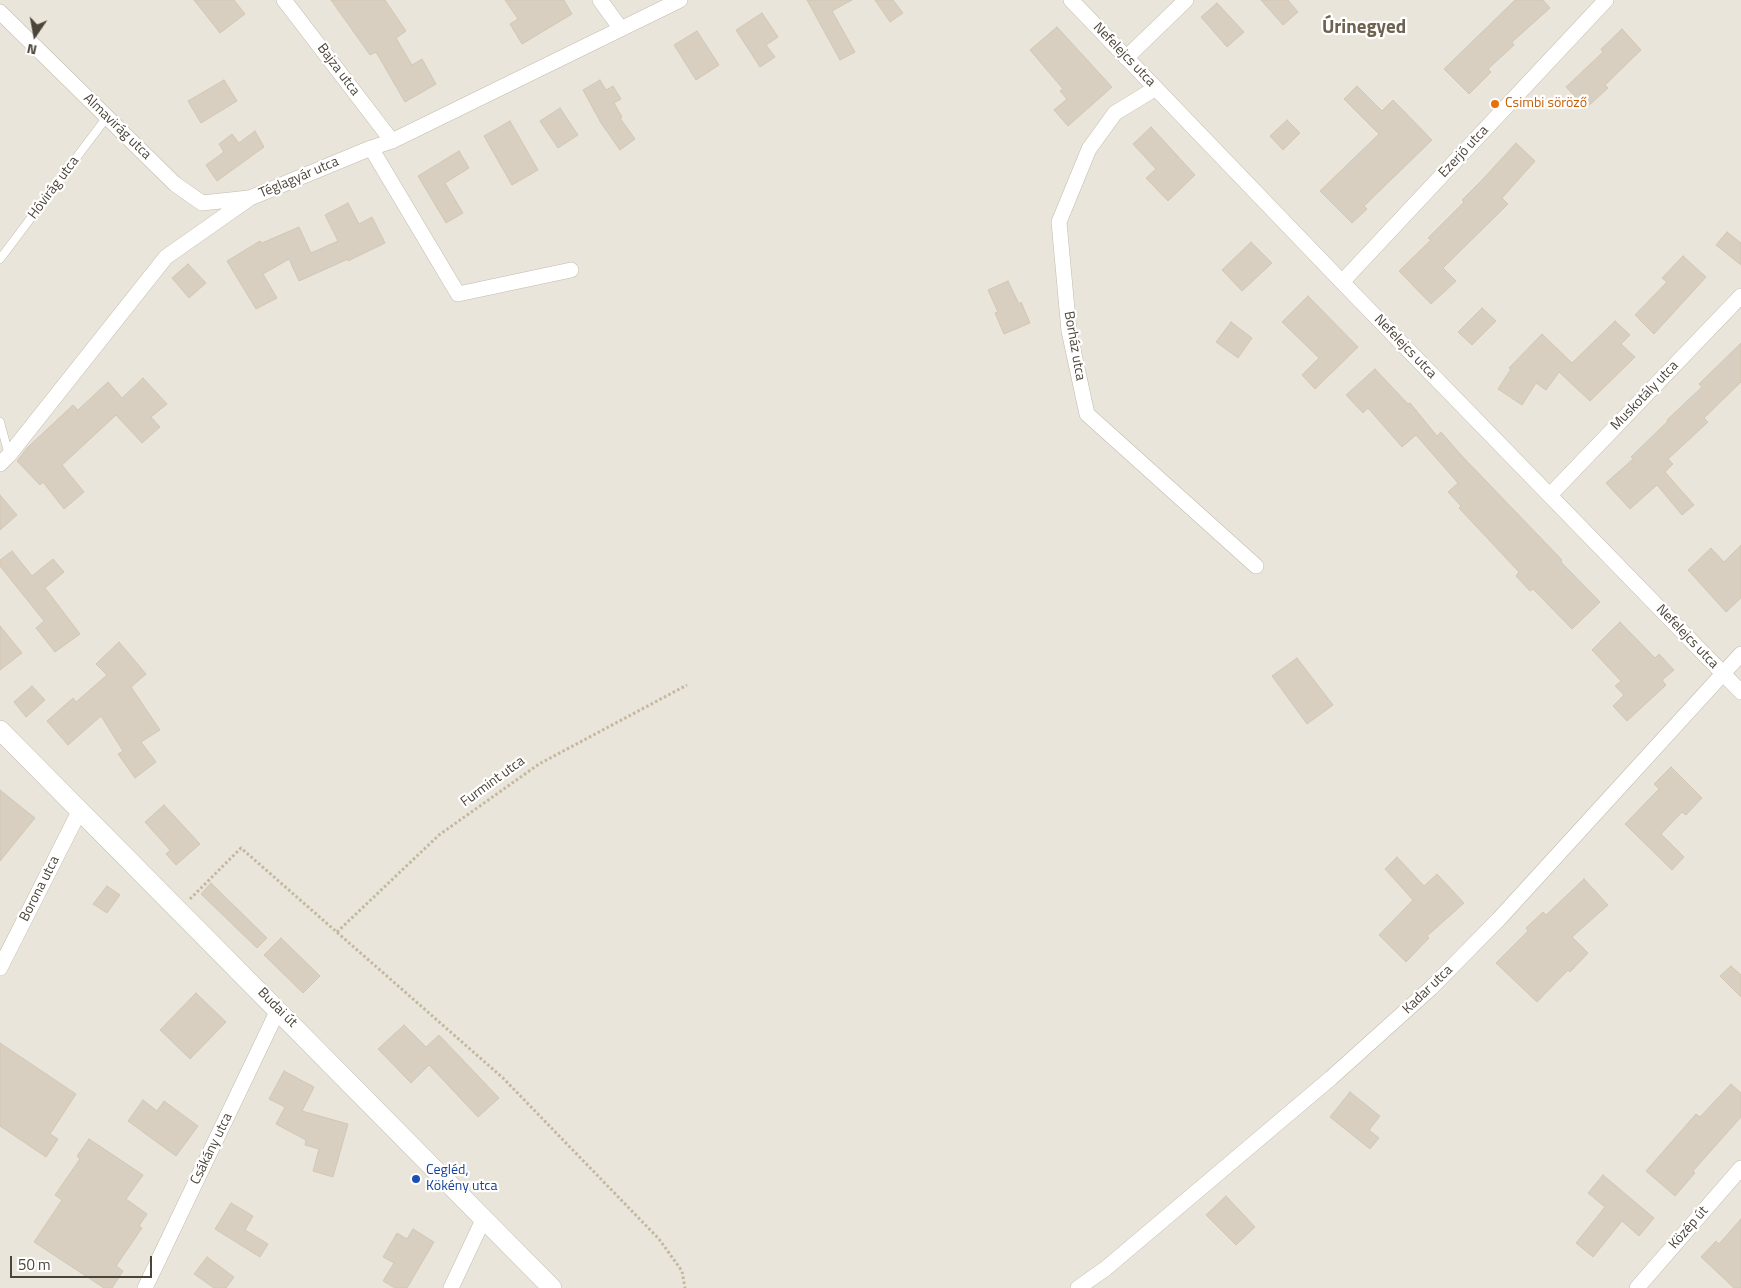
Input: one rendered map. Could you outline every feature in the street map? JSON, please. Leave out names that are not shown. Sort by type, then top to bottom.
[{"type":"street","name":"Bajza utca","points":[[284,0],[392,141]]},
{"type":"street","points":[[600,0],[621,29]]},
{"type":"street","name":"Téglagyár utca","points":[[5,460],[166,257],[250,198],[392,141],[680,0]]},
{"type":"street","name":"Nefelejcs utca","points":[[1071,0],[1741,692]]},
{"type":"street","points":[[1126,58],[1186,0]]},
{"type":"street","name":"Ezerjó utca","points":[[1342,282],[1606,0]]},
{"type":"street","name":"Almavirág utca","points":[[0,12],[175,184],[202,203],[250,198]]},
{"type":"street","name":"Borház utca","points":[[1156,88],[1114,113],[1089,149],[1059,222],[1068,331],[1087,414],[1256,566]]},
{"type":"street","points":[[371,148],[458,294],[571,270]]},
{"type":"street","name":"Muskotály utca","points":[[1550,495],[1741,296]]},
{"type":"street","name":"Kadar utca","points":[[1078,1288],[1105,1269],[1316,1090],[1431,988],[1499,919],[1741,654]]},
{"type":"street","name":"Budai út","points":[[0,730],[552,1288]]},
{"type":"street","name":"Borona utca","points":[[0,968],[80,810]]},
{"type":"street","name":"Csákány utca","points":[[145,1288],[278,1010]]},
{"type":"street","name":"Közép út","points":[[1637,1288],[1741,1168]]},
{"type":"street","points":[[451,1288],[484,1218]]},
{"type":"lane","name":"Hóvirág utca","points":[[0,259],[107,117]]},
{"type":"lane","points":[[0,422],[5,460]]},
{"type":"path","name":"Furmint utca","points":[[337,932],[438,835],[539,764],[687,685]]},
{"type":"path","points":[[179,910],[241,848],[503,1078],[659,1239],[682,1271],[685,1288]]},
{"type":"shaded area","points":[[0,0],[1741,0],[1741,1288],[0,1288]]},
{"type":"building","points":[[194,0],[234,0],[245,14],[220,33]]},
{"type":"building","points":[[331,0],[385,0],[406,31],[396,38],[412,65],[422,59],[436,84],[405,102],[376,52],[370,55]]},
{"type":"building","points":[[505,0],[564,0],[572,14],[522,44],[510,24],[518,19]]},
{"type":"building","points":[[807,0],[852,0],[832,11],[855,52],[840,60]]},
{"type":"building","points":[[875,0],[893,0],[903,13],[890,22]]},
{"type":"building","points":[[1261,0],[1288,0],[1298,12],[1283,25]]},
{"type":"building","points":[[1515,0],[1543,0],[1550,8],[1512,42],[1514,45],[1488,69],[1491,72],[1469,94],[1444,69]]},
{"type":"building","points":[[1217,3],[1244,32],[1227,47],[1201,17]]},
{"type":"building","points":[[762,13],[778,37],[766,45],[775,57],[760,67],[736,30]]},
{"type":"building","points":[[1057,27],[1112,87],[1068,126],[1054,110],[1067,99],[1060,91],[1063,89],[1030,50]]},
{"type":"building","points":[[1622,29],[1641,50],[1605,85],[1608,88],[1586,108],[1566,87],[1603,52],[1601,49]]},
{"type":"building","points":[[697,31],[719,65],[696,80],[674,45]]},
{"type":"building","points":[[224,80],[237,101],[201,123],[188,101]]},
{"type":"building","points":[[600,80],[606,90],[613,86],[621,99],[614,103],[622,117],[620,118],[635,139],[620,150],[601,123],[583,90]]},
{"type":"building","points":[[1357,86],[1382,111],[1393,100],[1432,140],[1364,206],[1367,209],[1352,223],[1320,191],[1379,134],[1344,99]]},
{"type":"building","points":[[560,108],[578,135],[558,148],[540,121]]},
{"type":"building","points":[[1287,120],[1300,133],[1283,150],[1270,136]]},
{"type":"building","points":[[510,121],[538,170],[512,185],[484,136]]},
{"type":"building","points":[[1151,127],[1195,175],[1168,201],[1146,178],[1156,169],[1133,144]]},
{"type":"building","points":[[255,131],[264,147],[217,181],[206,165],[224,152],[219,144],[232,134],[239,143]]},
{"type":"building","points":[[1516,143],[1535,161],[1502,198],[1508,204],[1443,268],[1456,281],[1431,304],[1399,271],[1431,240],[1428,238],[1464,202],[1462,200]]},
{"type":"building","points":[[459,151],[469,168],[445,183],[463,213],[446,223],[418,176]]},
{"type":"building","points":[[348,203],[359,224],[372,217],[385,243],[348,261],[348,259],[299,281],[289,259],[263,274],[277,298],[256,309],[227,261],[260,241],[262,243],[299,227],[311,253],[338,241],[325,215]]},
{"type":"building","points":[[1727,232],[1741,243],[1741,265],[1716,245]]},
{"type":"building","points":[[1251,242],[1272,263],[1242,291],[1222,270]]},
{"type":"building","points":[[1683,256],[1706,277],[1654,334],[1635,315],[1667,282],[1662,278]]},
{"type":"building","points":[[188,264],[206,283],[189,298],[172,278]]},
{"type":"building","points":[[1008,281],[1019,304],[1021,302],[1030,323],[1004,334],[995,313],[998,312],[988,290]]},
{"type":"building","points":[[1308,296],[1358,347],[1315,389],[1302,375],[1319,358],[1282,322]]},
{"type":"building","points":[[1482,308],[1496,321],[1472,345],[1458,332]]},
{"type":"building","points":[[1615,321],[1630,335],[1621,344],[1635,357],[1590,401],[1559,372],[1546,390],[1536,383],[1522,405],[1498,389],[1511,369],[1509,368],[1542,334],[1572,363]]},
{"type":"building","points":[[1231,322],[1252,338],[1238,358],[1216,342]]},
{"type":"building","points":[[1741,343],[1741,382],[1704,418],[1708,422],[1668,459],[1673,464],[1665,472],[1694,505],[1682,515],[1657,485],[1630,509],[1606,483],[1633,459],[1631,457],[1702,387],[1699,384]]},
{"type":"building","points":[[1375,369],[1408,404],[1410,403],[1437,436],[1441,432],[1600,602],[1572,629],[1533,589],[1530,591],[1516,576],[1519,572],[1459,508],[1461,506],[1448,492],[1458,483],[1416,435],[1402,447],[1368,408],[1363,413],[1346,395]]},
{"type":"building","points":[[143,378],[167,404],[151,417],[160,427],[142,443],[116,415],[62,465],[84,492],[64,509],[43,482],[40,485],[17,461],[27,448],[73,405],[78,410],[108,382],[122,398]]},
{"type":"building","points":[[0,495],[17,515],[0,530]]},
{"type":"building","points":[[1741,545],[1741,598],[1726,612],[1688,570],[1711,548],[1724,562]]},
{"type":"building","points":[[12,551],[32,576],[53,559],[64,572],[45,588],[80,634],[55,652],[36,628],[44,621],[0,566],[0,560]]},
{"type":"building","points":[[1620,622],[1655,658],[1659,654],[1674,670],[1662,680],[1666,685],[1627,721],[1613,706],[1624,695],[1615,686],[1621,681],[1592,650]]},
{"type":"building","points":[[0,626],[22,653],[0,670]]},
{"type":"building","points":[[119,642],[146,674],[131,687],[160,730],[141,742],[156,762],[135,778],[118,754],[123,751],[101,716],[68,745],[47,721],[73,698],[76,702],[107,675],[96,664]]},
{"type":"building","points":[[1297,658],[1333,705],[1307,724],[1272,676]]},
{"type":"building","points":[[32,686],[45,700],[26,717],[14,702]]},
{"type":"building","points":[[1671,767],[1702,798],[1686,815],[1682,812],[1661,834],[1684,857],[1672,870],[1625,824],[1659,789],[1654,784]]},
{"type":"building","points":[[0,790],[35,818],[0,861]]},
{"type":"building","points":[[164,805],[200,844],[176,865],[166,854],[170,850],[145,822]]},
{"type":"building","points":[[1397,857],[1424,886],[1437,874],[1464,903],[1427,936],[1429,938],[1406,962],[1379,935],[1413,900],[1385,869]]},
{"type":"building","points":[[1584,879],[1608,905],[1572,937],[1588,953],[1570,972],[1568,970],[1537,1002],[1496,963],[1528,931],[1526,928],[1543,912],[1546,915]]},
{"type":"building","points":[[211,883],[267,938],[257,948],[201,894]]},
{"type":"building","points":[[107,886],[120,895],[107,913],[93,904]]},
{"type":"building","points":[[281,938],[320,976],[303,993],[264,955]]},
{"type":"building","points":[[1731,966],[1741,975],[1741,997],[1720,976]]},
{"type":"building","points":[[196,993],[226,1022],[190,1059],[160,1030]]},
{"type":"building","points":[[404,1025],[426,1047],[439,1035],[499,1098],[478,1117],[429,1065],[411,1083],[378,1049]]},
{"type":"building","points":[[0,1043],[76,1094],[50,1134],[58,1139],[46,1157],[0,1126]]},
{"type":"building","points":[[284,1071],[314,1087],[302,1111],[348,1124],[333,1177],[313,1171],[319,1149],[305,1145],[306,1140],[276,1124],[285,1107],[269,1099]]},
{"type":"building","points":[[1731,1084],[1741,1093],[1741,1117],[1693,1171],[1695,1173],[1675,1196],[1646,1171],[1696,1114],[1700,1117]]},
{"type":"building","points":[[1350,1092],[1380,1116],[1369,1130],[1379,1138],[1370,1149],[1330,1117]]},
{"type":"building","points":[[143,1100],[157,1111],[164,1101],[198,1126],[176,1156],[128,1121]]},
{"type":"building","points":[[89,1139],[143,1175],[126,1199],[147,1214],[139,1226],[142,1228],[116,1266],[123,1271],[112,1288],[104,1288],[34,1242],[62,1200],[55,1195],[80,1159],[77,1156]]},
{"type":"building","points":[[1603,1175],[1654,1218],[1639,1236],[1622,1221],[1593,1257],[1576,1243],[1605,1207],[1588,1193]]},
{"type":"building","points":[[1226,1196],[1255,1227],[1236,1245],[1206,1215]]},
{"type":"building","points":[[231,1203],[253,1216],[245,1230],[268,1244],[260,1257],[215,1229]]},
{"type":"building","points":[[1741,1219],[1741,1288],[1734,1288],[1701,1257],[1716,1241],[1719,1244]]},
{"type":"building","points":[[413,1229],[434,1242],[407,1288],[395,1288],[383,1281],[394,1263],[383,1257],[397,1233],[407,1239]]},
{"type":"building","points":[[207,1257],[234,1277],[226,1288],[214,1288],[194,1274]]},
{"type":"place","name":"Csimbi söröző","points":[[1495,104]]},
{"type":"place","name":"Cegléd, Kökény utca","points":[[416,1179]]},
{"type":"district","name":"Úrinegyed","points":[[1364,28]]}]
